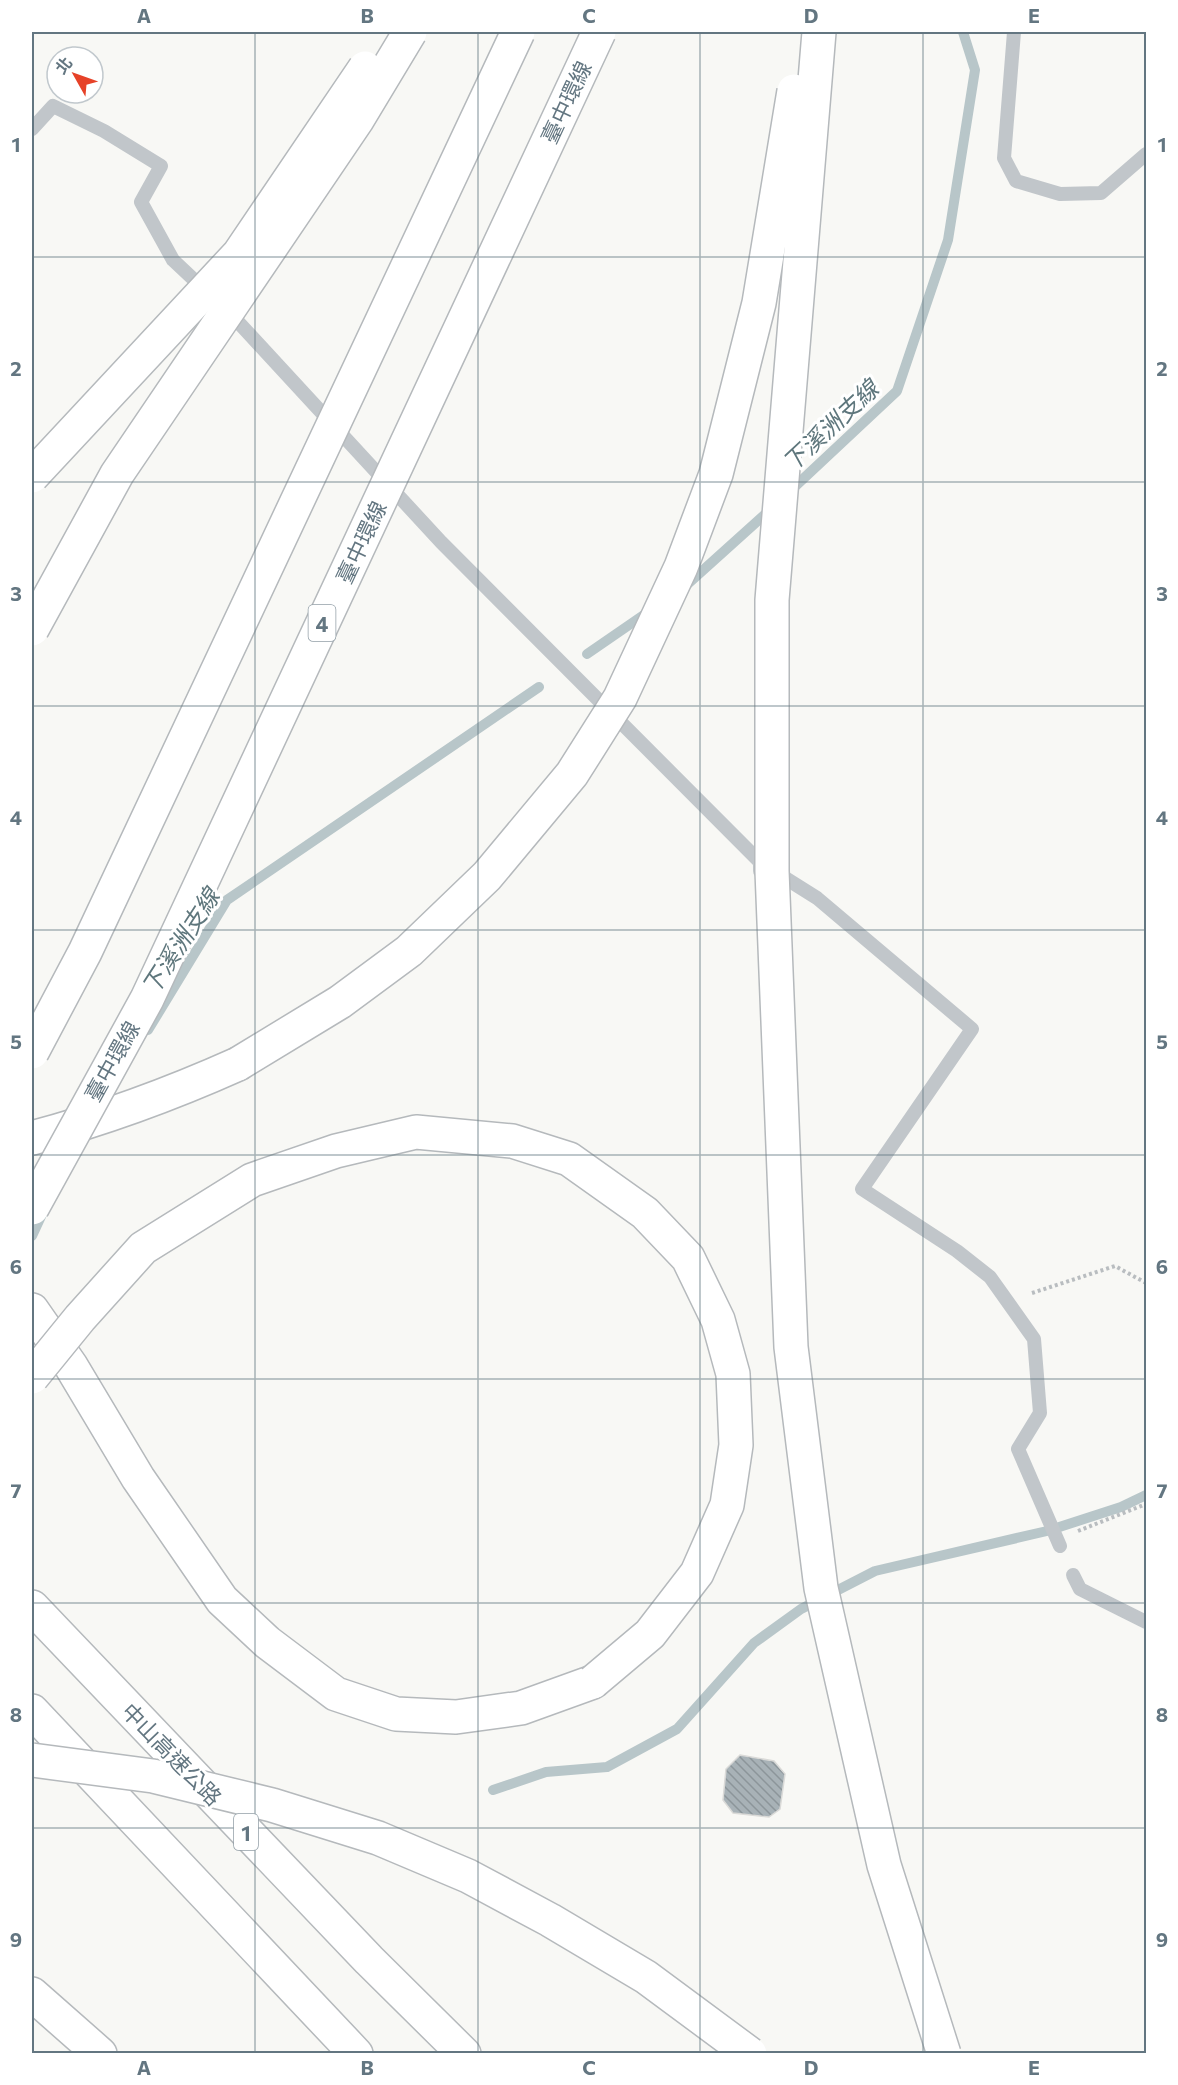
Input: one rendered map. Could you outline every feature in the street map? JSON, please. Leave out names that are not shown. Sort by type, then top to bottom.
[{"type":"highway","points":[[32,476],[239,254],[389,32]]},
{"type":"highway","points":[[32,629],[117,474],[357,120],[410,32]]},
{"type":"highway","points":[[32,1052],[85,952],[518,32]]},
{"type":"highway","name":"臺中環線","points":[[32,1208],[147,999],[599,32]]},
{"type":"highway","points":[[32,1138],[123,1111],[229,1069],[340,1002],[409,951],[487,876],[572,774],[620,698],[681,567],[716,474],[759,303],[804,32]]},
{"type":"highway","points":[[819,32],[772,600],[772,871],[791,1347],[820,1588],[884,1865],[943,2054]]},
{"type":"highway","points":[[32,1310],[71,1366],[138,1478],[222,1600],[267,1642],[336,1694],[396,1714],[456,1717],[521,1708],[593,1682],[650,1634],[697,1573],[727,1505],[736,1444],[733,1374],[718,1320],[688,1258],[645,1213],[569,1159],[512,1141],[416,1132],[336,1151],[252,1180],[143,1248],[80,1318],[32,1377]]},
{"type":"highway","name":"中山高速公路","points":[[32,1607],[369,1960],[464,2054]]},
{"type":"highway","points":[[32,1712],[356,2054]]},
{"type":"highway","points":[[32,1760],[153,1776],[272,1805],[378,1838],[468,1876],[550,1920],[646,1977],[750,2054]]},
{"type":"highway","points":[[32,1994],[100,2054]]},
{"type":"lane","points":[[1014,32],[1004,158],[1016,181],[1060,194],[1101,193],[1146,154]]},
{"type":"lane","points":[[32,129],[53,106],[104,131],[161,166],[141,202],[173,260],[232,315],[441,542],[760,862],[817,898],[972,1029],[862,1189],[957,1251],[990,1277],[1034,1339],[1040,1413],[1018,1449],[1059,1542]]},
{"type":"lane","points":[[760,862],[775,1276],[786,1413],[798,1510],[844,1747],[915,1979],[943,2054]]},
{"type":"lane","points":[[1073,1575],[1080,1589],[1146,1622]]},
{"type":"path","points":[[1008,1301],[1114,1266],[1146,1283]]},
{"type":"path","points":[[1059,1542],[1146,1504]]},
{"type":"building","points":[[740,1755],[774,1761],[785,1774],[780,1809],[769,1817],[733,1813],[723,1800],[726,1769]]},
{"type":"waterway","name":"下溪洲支線","points":[[788,493],[897,391],[948,240],[975,70],[963,32]]},
{"type":"waterway","name":"下溪洲支線","points":[[681,590],[772,508]]},
{"type":"waterway","name":"下溪洲支線","points":[[587,654],[648,612]]},
{"type":"waterway","name":"下溪洲支線","points":[[148,1030],[227,900],[539,687]]},
{"type":"waterway","name":"下溪洲支線","points":[[32,1236],[44,1210]]},
{"type":"waterway","points":[[493,1790],[546,1772],[607,1767],[677,1729],[754,1643],[801,1609],[875,1571],[1047,1531],[1121,1507],[1146,1495]]}]
